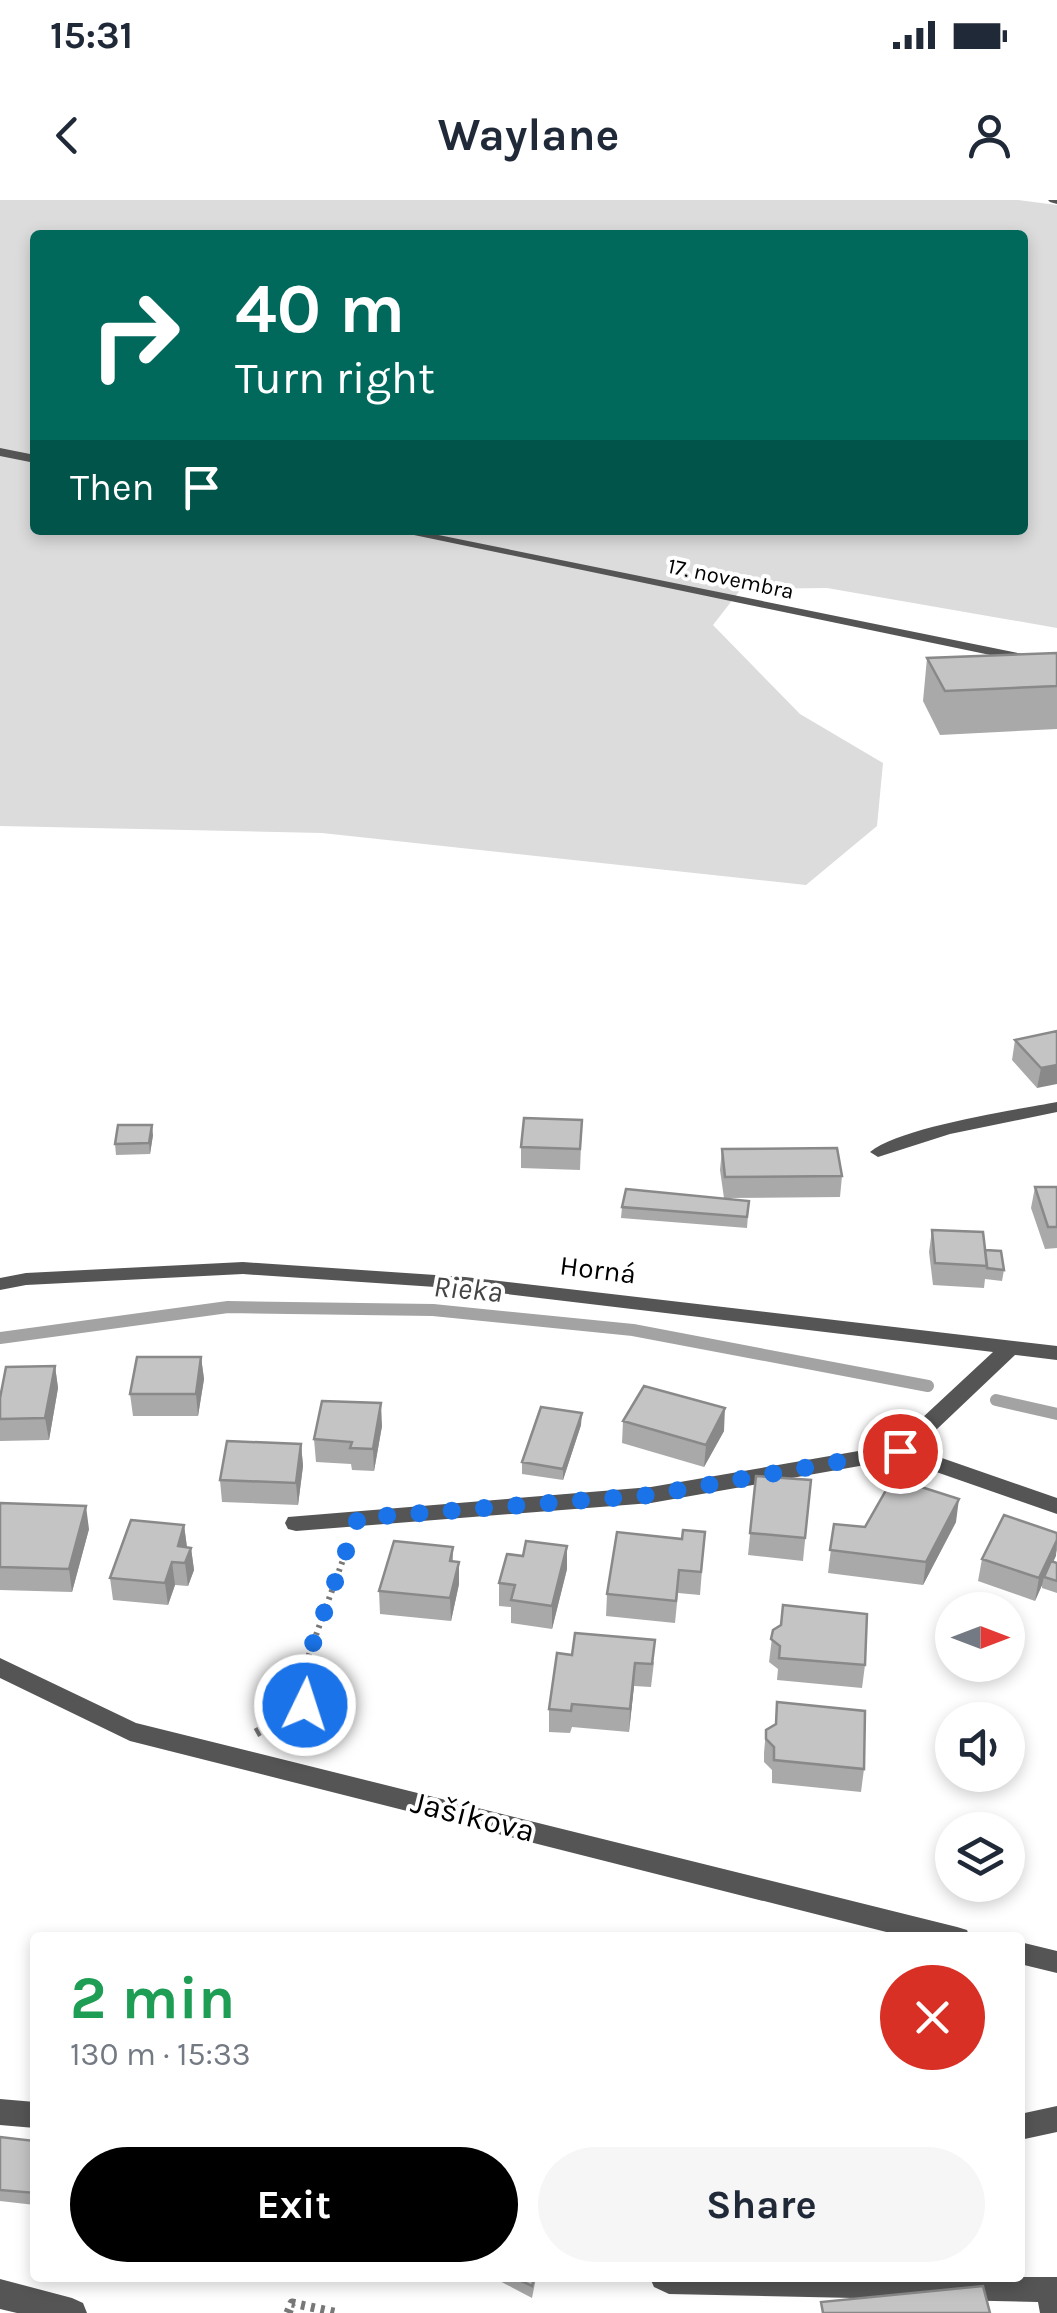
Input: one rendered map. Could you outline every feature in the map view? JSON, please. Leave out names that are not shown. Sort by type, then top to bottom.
[{"type":"street","points":[[0,452],[30,457]]},
{"type":"street","name":"17. novembra","points":[[420,535],[1057,665]]},
{"type":"street","name":"Horná","points":[[0,1284],[26,1279],[262,1270],[465,1283],[1057,1353]]},
{"type":"street","points":[[900,1451],[1008,1350]]},
{"type":"street","points":[[296,1523],[651,1495],[900,1451],[1057,1506]]},
{"type":"street","name":"Jašíkova","points":[[0,1667],[130,1731],[934,1932]]},
{"type":"street","points":[[1025,1954],[1057,1962]]},
{"type":"street","points":[[0,2112],[30,2115]]},
{"type":"street","points":[[1025,2126],[1057,2119]]},
{"type":"street","points":[[0,2294],[72,2313]]},
{"type":"lane","points":[[878,1152],[959,1124],[1057,1107]]},
{"type":"lane","points":[[693,2282],[1053,2298]]},
{"type":"path","points":[[280,1768],[250,1736],[305,1705],[300,1680],[358,1518]]},
{"type":"path","points":[[288,2313],[292,2303],[338,2313]]},
{"type":"shaded area","points":[[0,200],[1018,200],[1057,205],[1057,628],[827,588],[741,589],[713,625],[800,714],[883,763],[877,826],[806,885],[322,833],[0,826]]},
{"type":"building","points":[[1057,653],[1057,686],[945,691],[927,658]]},
{"type":"building","points":[[1057,1031],[1057,1065],[1041,1068],[1015,1040]]},
{"type":"building","points":[[524,1118],[582,1120],[580,1149],[521,1147]]},
{"type":"building","points":[[118,1125],[152,1125],[149,1143],[115,1144]]},
{"type":"building","points":[[837,1148],[842,1176],[725,1177],[722,1149]]},
{"type":"building","points":[[1035,1187],[1057,1187],[1057,1227],[1048,1227]]},
{"type":"building","points":[[626,1189],[749,1201],[747,1217],[622,1207]]},
{"type":"building","points":[[932,1230],[983,1232],[987,1266],[935,1263]]},
{"type":"building","points":[[985,1250],[1001,1251],[1004,1270],[987,1268]]},
{"type":"building","points":[[137,1357],[201,1357],[196,1394],[130,1394]]},
{"type":"building","points":[[55,1366],[45,1418],[0,1419],[6,1367]]},
{"type":"building","points":[[644,1386],[725,1408],[706,1445],[623,1421]]},
{"type":"building","points":[[322,1401],[381,1403],[373,1449],[350,1448],[352,1442],[314,1439]]},
{"type":"building","points":[[541,1407],[582,1413],[563,1469],[522,1462]]},
{"type":"building","points":[[227,1441],[301,1444],[296,1483],[220,1480]]},
{"type":"building","points":[[756,1476],[811,1480],[805,1538],[750,1533]]},
{"type":"building","points":[[893,1478],[959,1499],[926,1562],[830,1550],[834,1524],[865,1527]]},
{"type":"building","points":[[0,1503],[86,1506],[69,1569],[0,1567]]},
{"type":"building","points":[[1004,1515],[1057,1533],[1039,1578],[982,1559]]},
{"type":"building","points":[[131,1520],[184,1525],[178,1546],[191,1548],[185,1563],[172,1562],[165,1583],[110,1578]]},
{"type":"building","points":[[683,1530],[705,1532],[701,1572],[679,1570],[676,1601],[607,1594],[617,1532],[682,1539]]},
{"type":"building","points":[[394,1541],[453,1547],[450,1561],[459,1562],[450,1598],[379,1591]]},
{"type":"building","points":[[526,1541],[567,1546],[552,1606],[511,1600],[515,1585],[499,1583],[507,1554],[523,1556]]},
{"type":"building","points":[[1051,1561],[1057,1563],[1057,1581],[1044,1577]]},
{"type":"building","points":[[783,1605],[867,1614],[865,1665],[779,1658],[780,1646],[771,1639],[773,1630],[781,1625]]},
{"type":"building","points":[[575,1633],[655,1640],[652,1664],[635,1663],[630,1709],[572,1704],[571,1711],[549,1709],[557,1653],[572,1655]]},
{"type":"building","points":[[777,1702],[865,1711],[864,1769],[774,1760],[774,1747],[766,1739],[766,1730],[776,1724]]},
{"type":"building","points":[[0,2137],[30,2140],[30,2193],[0,2190]]},
{"type":"building","points":[[983,2286],[990,2313],[823,2313],[821,2302]]},
{"type":"waterway","name":"Rieka","points":[[0,1338],[228,1307],[433,1310],[633,1330],[928,1386]]},
{"type":"waterway","name":"Rieka","points":[[996,1400],[1057,1414]]},
{"type":"route","points":[[305,1705],[300,1680],[358,1518],[651,1495],[900,1451]]}]
